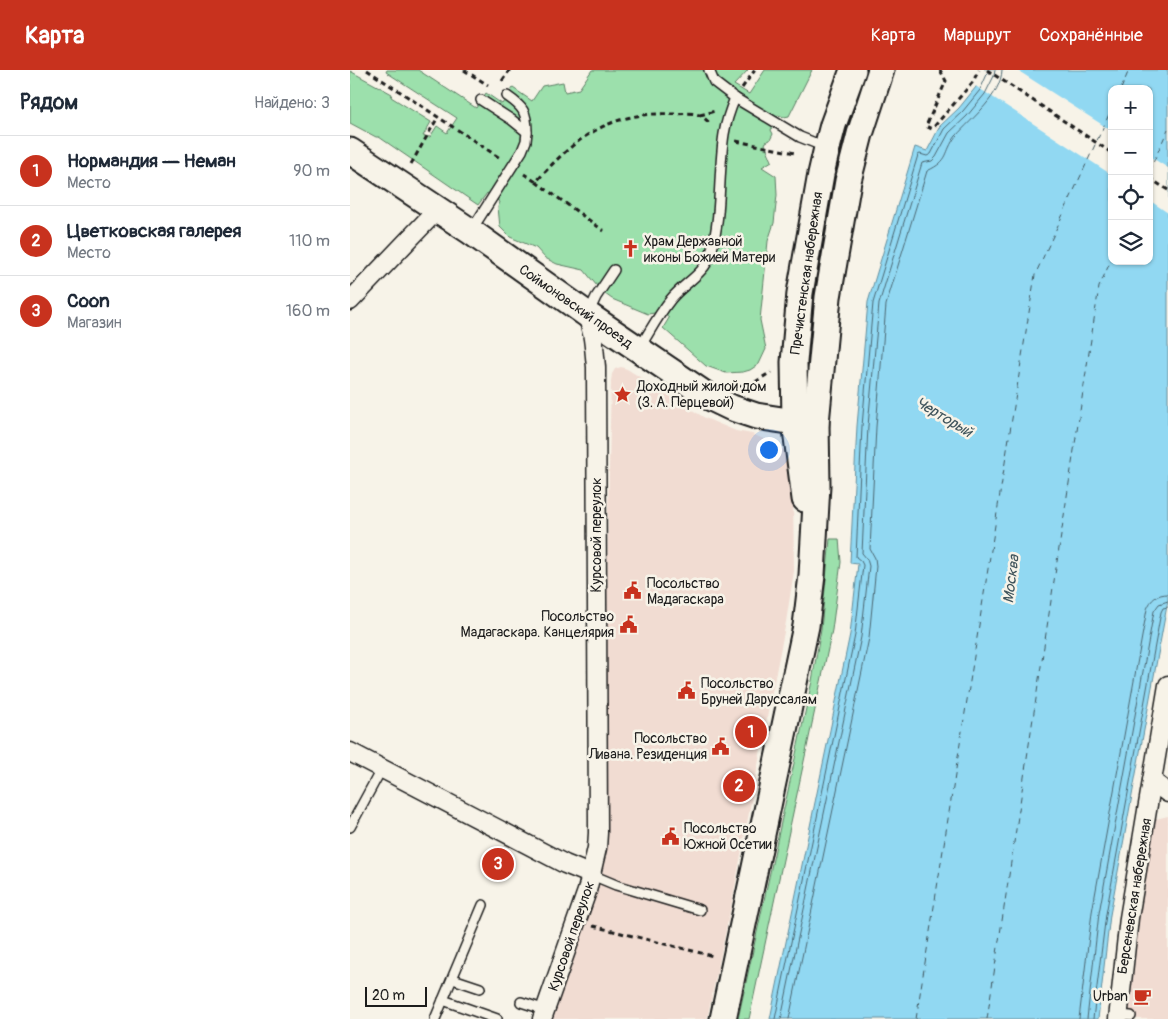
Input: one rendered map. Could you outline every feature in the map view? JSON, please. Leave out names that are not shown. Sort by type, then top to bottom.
[{"type":"main road","name":"Пречистенская набережная","points":[[805,422],[794,362],[800,293],[820,174],[833,124],[853,70]]},
{"type":"main road","name":"Пречистенская набережная","points":[[723,1019],[806,626],[812,576],[813,540],[801,477],[805,422],[848,181],[860,134],[881,70]]},
{"type":"main road","name":"Соймоновский проезд","points":[[350,151],[470,231],[587,315],[709,397],[732,408],[756,416],[805,422]]},
{"type":"street","points":[[350,301],[436,210]]},
{"type":"street","name":"Курсовой переулок","points":[[544,1015],[592,875],[598,834],[596,367],[591,324],[587,315]]},
{"type":"street","name":"Берсеневская набережная","points":[[1122,1017],[1128,918],[1168,685]]},
{"type":"street","points":[[350,752],[565,864],[592,875]]},
{"type":"street","points":[[1152,781],[1168,793]]},
{"type":"lane","points":[[709,70],[714,82],[735,98],[800,137],[827,148]]},
{"type":"lane","points":[[470,231],[513,167],[526,141],[525,112],[520,104],[508,96]]},
{"type":"lane","points":[[639,350],[671,298],[697,276],[710,255],[716,226],[724,134],[728,115],[735,98]]},
{"type":"lane","points":[[481,100],[512,120],[526,132]]},
{"type":"lane","points":[[587,315],[596,297],[614,270]]},
{"type":"lane","points":[[350,826],[382,768]]},
{"type":"lane","points":[[592,875],[616,885],[700,910]]},
{"type":"lane","points":[[435,1019],[483,905]]},
{"type":"lane","points":[[453,979],[480,988]]},
{"type":"lane","points":[[443,1000],[497,1019]]},
{"type":"lane","points":[[521,1002],[544,1015]]},
{"type":"path","points":[[367,70],[536,182],[604,231]]},
{"type":"path","points":[[464,70],[488,86]]},
{"type":"path","points":[[501,84],[509,71],[507,70]]},
{"type":"path","points":[[735,98],[755,70]]},
{"type":"path","points":[[940,70],[946,82],[926,126],[932,129],[972,83],[979,70]]},
{"type":"path","points":[[987,70],[1108,150]]},
{"type":"path","points":[[536,182],[557,158],[585,136],[620,119],[654,113],[700,115],[724,134],[727,139],[795,153]]},
{"type":"path","points":[[410,164],[438,117]]},
{"type":"path","points":[[1153,181],[1168,190]]},
{"type":"path","points":[[590,925],[714,956]]},
{"type":"shaded area","points":[[621,367],[705,418],[736,431],[752,434],[784,450],[788,455],[793,490],[794,571],[786,622],[733,897],[707,1019],[552,1019],[602,874],[605,850],[611,381],[615,369]]},
{"type":"shaded area","points":[[1168,816],[1168,1019],[1127,1019],[1149,830],[1156,819]]},
{"type":"green space","points":[[387,70],[418,70],[476,108],[486,93],[502,104],[513,88],[532,101],[542,86],[563,82],[565,92],[579,89],[592,70],[748,70],[734,85],[749,94],[765,70],[812,70],[789,116],[778,115],[771,130],[773,134],[765,144],[772,161],[762,167],[776,176],[777,195],[774,223],[768,241],[760,320],[766,349],[759,364],[743,372],[726,373],[706,366],[663,328],[669,318],[661,312],[648,314],[612,299],[601,291],[584,270],[557,264],[545,258],[536,248],[510,237],[500,227],[498,207],[500,202],[487,193],[478,205],[379,137],[350,123],[350,71],[392,94],[391,97],[431,122],[423,136],[430,137],[437,126],[447,133],[457,118],[386,72]]},
{"type":"green space","points":[[830,539],[839,539],[841,562],[832,630],[749,1019],[738,1019],[812,681],[821,629]]},
{"type":"water","points":[[984,70],[1168,70],[1168,600],[1110,915],[1098,1019],[770,1019],[850,634],[858,564],[850,563],[857,426],[868,302],[915,147],[927,151],[940,126],[959,108],[976,87]]},
{"type":"pier","points":[[982,70],[1017,70],[1108,128],[1108,172],[974,85]]},
{"type":"pier","points":[[1153,159],[1168,168],[1168,213],[1153,203]]},
{"type":"ferry route","points":[[1123,85],[1129,70]]},
{"type":"ferry route","points":[[916,1019],[1035,275],[1108,117]]},
{"type":"ferry route","points":[[1153,163],[1168,129]]},
{"type":"ferry route","points":[[987,1019],[1099,287],[1109,265]]},
{"type":"place","name":"Храм Державной иконы Божией Матери","points":[[630,249]]},
{"type":"place","name":"Доходный жилой дом (З. А. Перцевой)","points":[[623,394]]},
{"type":"place","name":"Посольство Мадагаскара","points":[[633,591]]},
{"type":"place","name":"Посольство Мадагаскара. Канцелярия","points":[[628,624]]},
{"type":"place","name":"Посольство Бруней Даруссалам","points":[[687,691]]},
{"type":"place","name":"Нормандия — Неман","points":[[751,732]]},
{"type":"place","name":"Посольство Ливана. Резиденция","points":[[721,746]]},
{"type":"place","name":"Цветковская галерея","points":[[739,786]]},
{"type":"place","name":"Посольство Южной Осетии","points":[[670,836]]},
{"type":"place","name":"Coon","points":[[498,864]]},
{"type":"place","name":"Urban","points":[[1142,996]]},
{"type":"water label","name":"Черторый","points":[[944,417]]},
{"type":"water label","name":"Москва","points":[[1011,579]]}]
